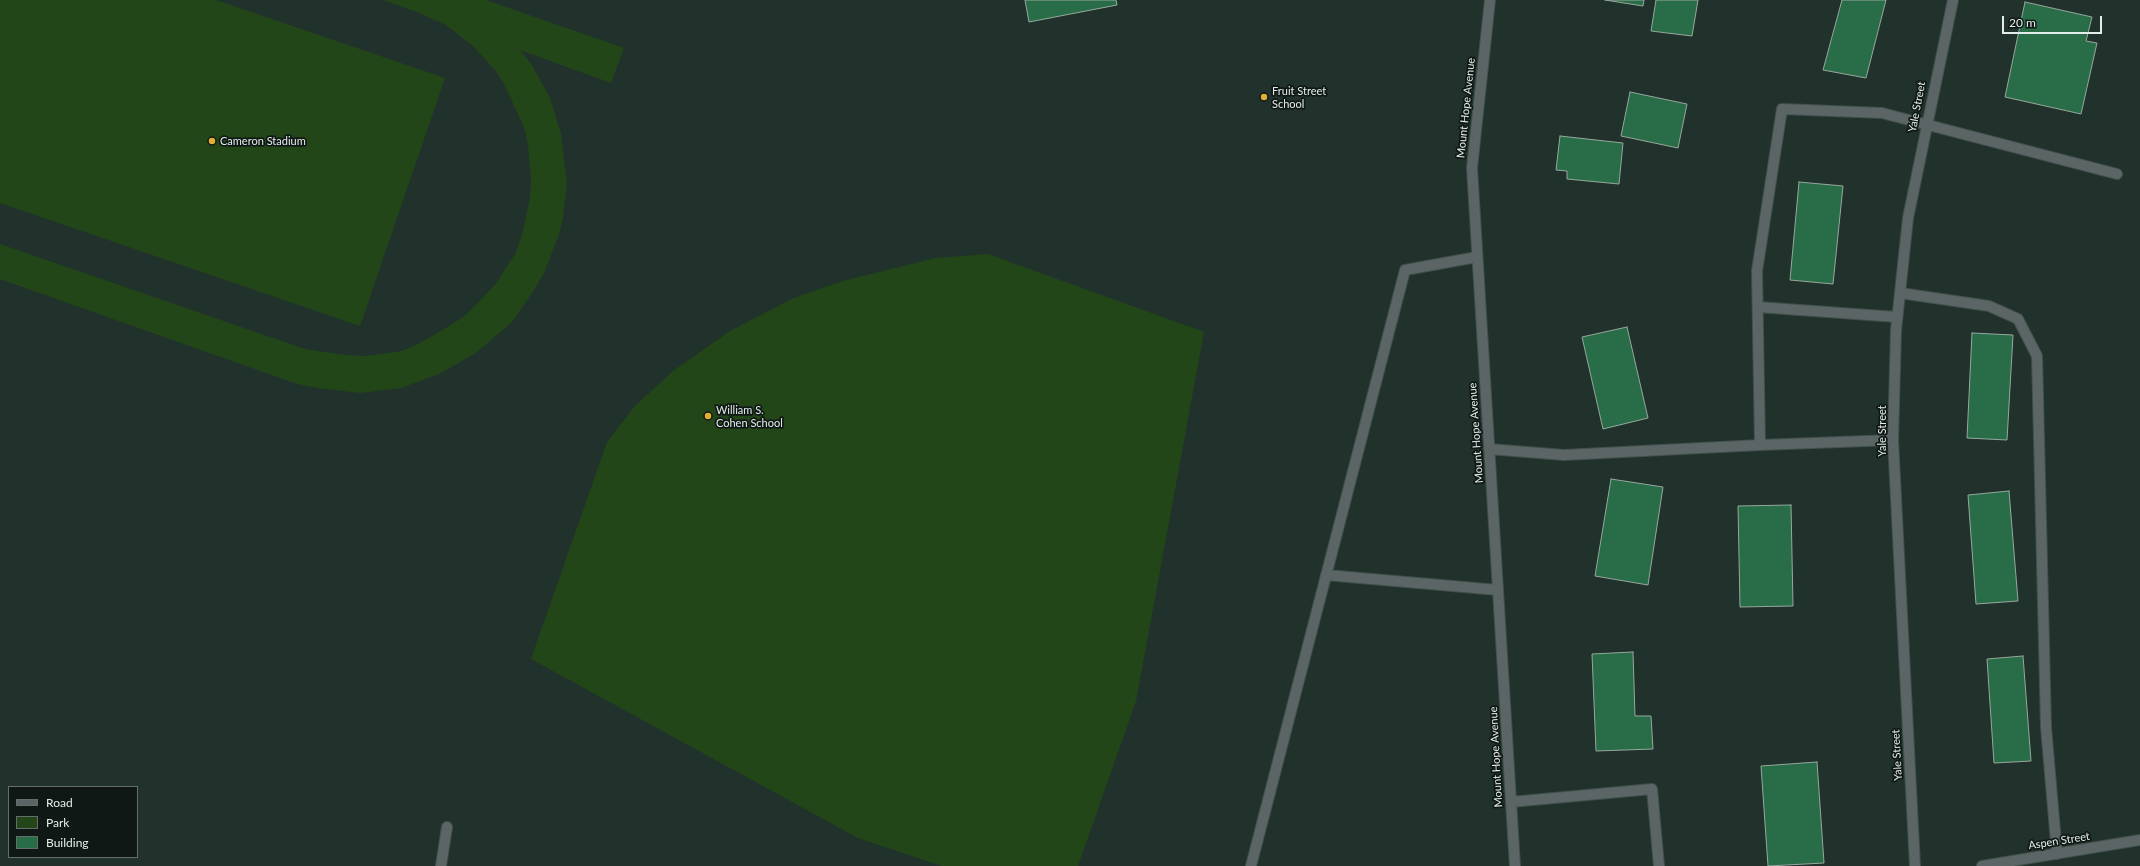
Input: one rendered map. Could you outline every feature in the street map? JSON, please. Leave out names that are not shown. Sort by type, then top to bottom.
[{"type":"street","name":"Mount Hope Avenue","points":[[1490,0],[1472,168],[1515,866]]},
{"type":"street","name":"Yale Street","points":[[1915,866],[1893,440],[1897,317],[1908,218],[1926,124],[1953,0]]},
{"type":"street","points":[[1760,445],[1757,271],[1782,109],[1882,113],[2116,174]]},
{"type":"street","points":[[1251,866],[1405,270],[1477,257]]},
{"type":"street","points":[[1900,292],[1990,306],[2018,319],[2037,356],[2046,727],[2057,854]]},
{"type":"street","points":[[1758,307],[1897,317]]},
{"type":"street","points":[[1489,449],[1564,455],[1893,440]]},
{"type":"street","points":[[1326,575],[1498,590]]},
{"type":"street","points":[[1511,802],[1652,789],[1659,866]]},
{"type":"street","points":[[441,866],[447,827]]},
{"type":"street","name":"Aspen Street","points":[[1982,866],[2140,840]]},
{"type":"green space","name":"Cameron Stadium","points":[[0,0],[216,0],[445,78],[360,326],[0,203]]},
{"type":"green space","points":[[383,0],[486,0],[624,48],[611,83],[520,50],[532,65],[550,98],[561,134],[567,183],[563,218],[559,234],[544,273],[534,290],[512,322],[477,352],[441,373],[401,388],[360,393],[318,388],[297,384],[0,279],[0,244],[305,349],[345,355],[366,356],[402,351],[418,344],[467,314],[495,285],[515,254],[522,235],[530,198],[531,179],[528,144],[524,127],[504,84],[495,70],[473,46],[446,25],[417,12]]},
{"type":"green space","points":[[988,254],[1204,332],[1136,701],[1078,866],[942,866],[858,838],[531,659],[607,442],[635,406],[673,371],[730,331],[794,298],[843,281],[936,258]]},
{"type":"building","points":[[1025,0],[1116,0],[1117,5],[1029,22]]},
{"type":"building","points":[[1605,0],[1644,0],[1643,6]]},
{"type":"building","points":[[1656,0],[1698,0],[1692,36],[1651,31]]},
{"type":"building","points":[[1842,0],[1886,0],[1866,78],[1823,70]]},
{"type":"building","points":[[2025,2],[2092,17],[2086,41],[2097,43],[2081,114],[2005,97]]},
{"type":"building","points":[[1630,92],[1687,104],[1678,148],[1621,136]]},
{"type":"building","points":[[1560,136],[1623,143],[1619,184],[1567,179],[1567,171],[1556,170]]},
{"type":"building","points":[[1799,182],[1843,186],[1833,284],[1790,280]]},
{"type":"building","points":[[1627,327],[1648,418],[1603,429],[1582,337]]},
{"type":"building","points":[[1972,333],[2013,335],[2007,440],[1967,438]]},
{"type":"building","points":[[1611,479],[1663,487],[1648,585],[1595,576]]},
{"type":"building","points":[[2009,491],[2018,601],[1976,604],[1968,495]]},
{"type":"building","points":[[1791,505],[1793,606],[1740,607],[1738,506]]},
{"type":"building","points":[[1633,652],[1635,716],[1651,716],[1653,749],[1596,751],[1592,654]]},
{"type":"building","points":[[2023,656],[2031,761],[1994,763],[1987,659]]},
{"type":"building","points":[[1817,762],[1824,863],[1768,866],[1761,766]]},
{"type":"place","name":"Fruit Street School","points":[[1264,97]]},
{"type":"place","name":"Cameron Stadium","points":[[212,141]]},
{"type":"place","name":"William S. Cohen School","points":[[708,416]]}]
